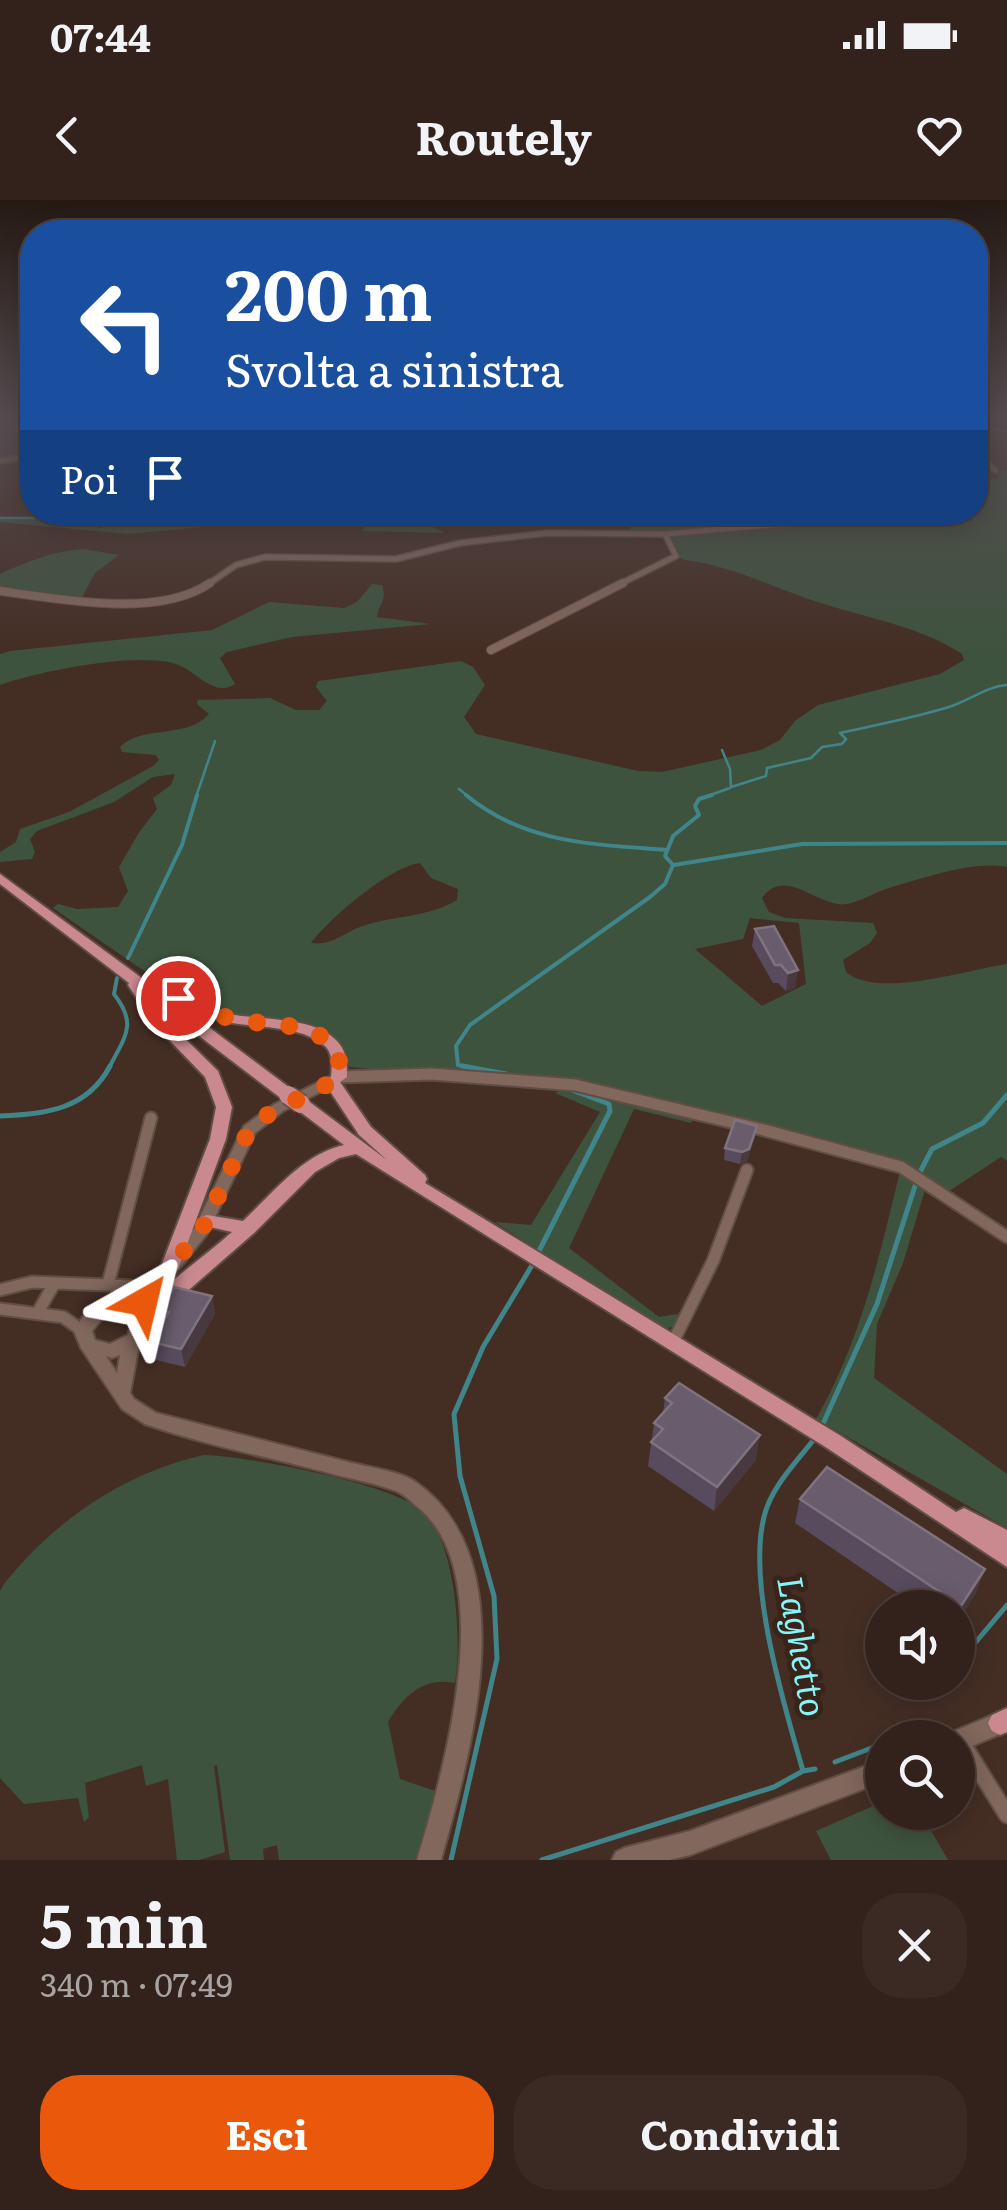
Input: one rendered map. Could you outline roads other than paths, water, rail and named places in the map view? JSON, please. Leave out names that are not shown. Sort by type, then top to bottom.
[{"type":"main road","points":[[0,878],[358,1148],[1007,1553]]},
{"type":"main road","points":[[94,948],[105,950],[160,989],[215,1014],[316,1032],[337,1054],[336,1080],[355,1119],[377,1143],[516,1248]]},
{"type":"main road","points":[[127,973],[158,1020],[210,1072],[224,1104],[220,1136],[169,1268]]},
{"type":"main road","points":[[137,1329],[314,1164],[334,1153],[358,1148]]},
{"type":"main road","points":[[207,1221],[248,1228]]},
{"type":"street","points":[[0,591],[79,602],[150,602],[193,595],[236,565],[265,558],[384,559],[460,543],[547,533],[665,534],[755,525]]},
{"type":"street","points":[[490,650],[676,556],[665,534]]},
{"type":"street","points":[[122,1392],[137,1329],[152,1288],[207,1221],[235,1154],[252,1128],[283,1105],[336,1080],[432,1074],[570,1085],[760,1129],[900,1167],[1007,1237]]},
{"type":"street","points":[[108,1284],[151,1118]]},
{"type":"street","points":[[672,1344],[714,1261],[748,1170]]},
{"type":"street","points":[[0,1290],[32,1282],[132,1286]]},
{"type":"street","points":[[38,1312],[54,1284]]},
{"type":"street","points":[[0,1309],[63,1317],[118,1307],[152,1288]]},
{"type":"street","points":[[118,1307],[133,1311],[137,1329]]},
{"type":"street","points":[[86,1338],[98,1312]]},
{"type":"street","points":[[63,1317],[86,1338],[109,1351],[137,1329]]},
{"type":"street","points":[[86,1338],[137,1412],[151,1419],[405,1486],[440,1514],[462,1566],[472,1628],[463,1721],[434,1852]]},
{"type":"street","points":[[975,1734],[1004,1722]]},
{"type":"street","points":[[975,1766],[1007,1815]]},
{"type":"street","points":[[624,1860],[690,1843],[865,1777]]},
{"type":"waterway","points":[[0,518],[20,518]]},
{"type":"waterway","points":[[722,750],[730,769],[731,787],[766,776],[767,768],[811,758],[822,747],[842,744],[846,739],[840,733],[935,711],[1007,685]]},
{"type":"waterway","points":[[196,797],[215,741]]},
{"type":"waterway","points":[[705,797],[730,788]]},
{"type":"waterway","points":[[459,789],[469,797]]},
{"type":"waterway","points":[[128,958],[182,845],[197,795]]},
{"type":"waterway","points":[[466,795],[512,823],[561,839],[666,850]]},
{"type":"waterway","points":[[475,1068],[458,1065],[456,1046],[470,1025],[665,884],[673,865],[665,856],[673,836],[699,815],[695,806],[699,799],[712,795]]},
{"type":"waterway","points":[[674,865],[802,844],[1007,843]]},
{"type":"waterway","points":[[109,1068],[127,1031],[126,1014],[114,994],[117,978]]},
{"type":"waterway","points":[[0,1116],[49,1111],[77,1101],[101,1081],[110,1066]]},
{"type":"waterway","points":[[462,1066],[506,1074]]},
{"type":"waterway","points":[[538,1253],[610,1111],[609,1104],[572,1090]]},
{"type":"waterway","name":"Laghetto","points":[[919,1174],[932,1149],[983,1123],[1007,1095]]},
{"type":"waterway","name":"Laghetto","points":[[822,1426],[877,1304],[916,1183]]},
{"type":"waterway","points":[[451,1860],[497,1659],[494,1596],[460,1476],[454,1414],[483,1347],[534,1262]]},
{"type":"waterway","name":"Laghetto","points":[[803,1771],[769,1639],[760,1567],[761,1535],[776,1488],[815,1438]]},
{"type":"waterway","points":[[975,1643],[1007,1605]]},
{"type":"waterway","points":[[835,1762],[865,1751]]},
{"type":"waterway","points":[[803,1771],[815,1769]]},
{"type":"waterway","name":"Laghetto","points":[[542,1860],[774,1787],[803,1771]]}]
